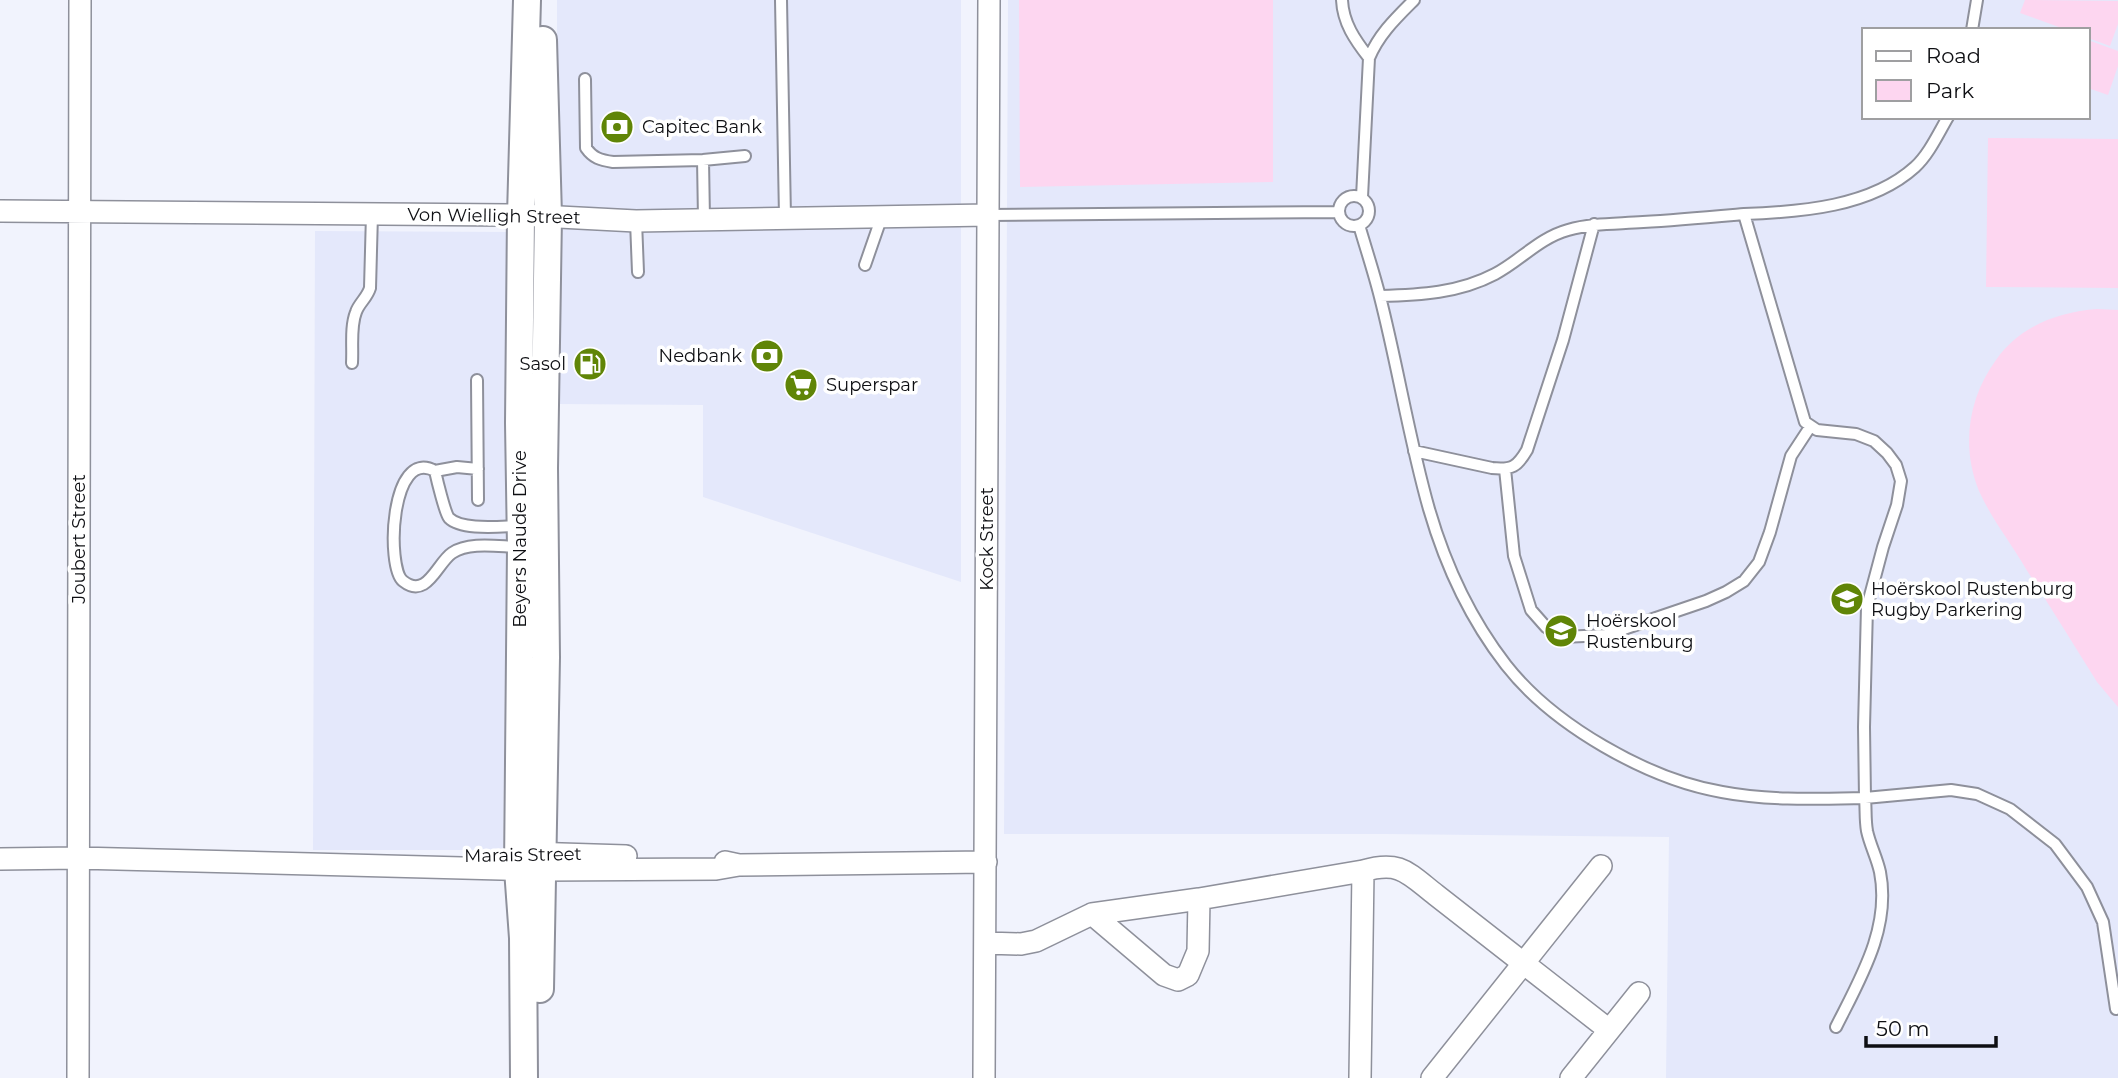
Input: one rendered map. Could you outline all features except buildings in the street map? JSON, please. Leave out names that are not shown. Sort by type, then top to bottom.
[{"type":"street","name":"Joubert Street","points":[[78,1078],[80,0]]},
{"type":"street","name":"Beyers Naude Drive","points":[[524,1078],[523,938],[546,657],[519,423],[527,0]]},
{"type":"street","name":"Beyers Naude Drive","points":[[533,536],[548,216],[542,0]]},
{"type":"street","name":"Kock Street","points":[[984,1078],[989,0]]},
{"type":"street","name":"Von Wielligh Street","points":[[0,211],[521,215],[636,221],[988,215]]},
{"type":"street","name":"Marais Street","points":[[0,859],[78,858],[318,865],[531,861],[718,861],[739,864],[986,862]]},
{"type":"street","name":"Beyers Naude Drive","points":[[531,861],[537,1078]]},
{"type":"street","points":[[985,943],[1021,944],[1036,941],[1092,914],[1199,899],[1391,866],[1436,895],[1609,1030]]},
{"type":"street","points":[[1432,1078],[1601,866]]},
{"type":"street","points":[[1360,1078],[1363,871]]},
{"type":"street","points":[[1092,914],[1164,975],[1178,980],[1188,975],[1198,951],[1199,899]]},
{"type":"street","points":[[1571,1078],[1639,993]]},
{"type":"lane","points":[[782,0],[785,218]]},
{"type":"lane","points":[[1342,0],[1344,18],[1369,58]]},
{"type":"lane","points":[[1362,198],[1369,58],[1383,32],[1414,0]]},
{"type":"lane","points":[[1972,28],[1976,0]]},
{"type":"lane","points":[[585,79],[586,148],[599,160],[702,160],[745,156]]},
{"type":"lane","points":[[1380,296],[1424,295],[1472,284],[1496,274],[1534,246],[1555,235],[1594,224],[1779,213],[1827,207],[1883,188],[1916,166],[1947,119]]},
{"type":"lane","points":[[702,160],[704,219]]},
{"type":"lane","points":[[1353,195],[1362,198],[1369,212],[1366,220],[1359,225],[1350,226],[1342,221],[1338,212],[1339,204],[1345,197],[1353,195]]},
{"type":"lane","points":[[988,215],[1338,212]]},
{"type":"lane","points":[[352,363],[354,317],[370,288],[372,214]]},
{"type":"lane","points":[[1744,214],[1805,422],[1817,430],[1856,434],[1874,441],[1896,465],[1901,481],[1897,505],[1867,607],[1865,798],[1867,830],[1880,874],[1880,924],[1871,956],[1836,1027]]},
{"type":"lane","points":[[865,265],[882,216]]},
{"type":"lane","points":[[636,221],[638,272]]},
{"type":"lane","points":[[1414,451],[1505,469],[1520,461],[1527,450],[1563,340],[1594,224]]},
{"type":"lane","points":[[1359,225],[1380,296],[1429,510],[1449,567],[1475,618],[1507,666],[1545,705],[1591,739],[1634,763],[1721,792],[1805,799],[1865,798],[1951,790],[1978,794],[2010,809],[2056,844],[2087,887],[2103,922],[2116,1009]]},
{"type":"lane","points":[[477,380],[478,500]]},
{"type":"lane","points":[[1505,469],[1514,556],[1531,610],[1546,627],[1562,637],[1606,635],[1706,601],[1744,581],[1759,562],[1791,456],[1810,427]]},
{"type":"lane","points":[[478,469],[457,467],[435,471],[426,467],[418,468],[403,483],[393,556],[402,581],[412,585],[428,582],[445,558],[460,548],[533,536]]},
{"type":"lane","points":[[435,471],[450,519],[478,527],[533,536]]},
{"type":"shaded area","points":[[557,0],[961,0],[961,582],[703,497],[703,405],[557,404]]},
{"type":"shaded area","name":"Hoërskool Rustenburg","points":[[1008,0],[2118,0],[2118,1078],[1666,1078],[1669,837],[1004,834]]},
{"type":"shaded area","points":[[315,231],[510,232],[503,850],[313,850]]},
{"type":"green space","points":[[1019,0],[1273,0],[1273,182],[1020,187]]},
{"type":"green space","points":[[2025,0],[2118,1],[2118,24],[2110,46],[2090,39],[2090,28],[2061,28],[2020,13]]},
{"type":"green space","points":[[2090,41],[2118,51],[2118,66],[2108,95],[2090,89]]},
{"type":"green space","points":[[1988,138],[2118,139],[2118,288],[1986,287]]},
{"type":"green space","points":[[2097,309],[2118,310],[2118,707],[2097,682],[1989,511],[1973,474],[1969,440],[1970,423],[1979,390],[1986,375],[2006,348],[2028,330],[2054,317]]},
{"type":"place","name":"Capitec Bank","points":[[617,127]]},
{"type":"place","name":"Nedbank","points":[[767,356]]},
{"type":"place","name":"Sasol","points":[[590,364]]},
{"type":"place","name":"Superspar","points":[[801,385]]},
{"type":"place","name":"Hoërskool Rustenburg Rugby Parkering","points":[[1847,599]]},
{"type":"place","name":"Hoërskool Rustenburg","points":[[1561,631]]}]
